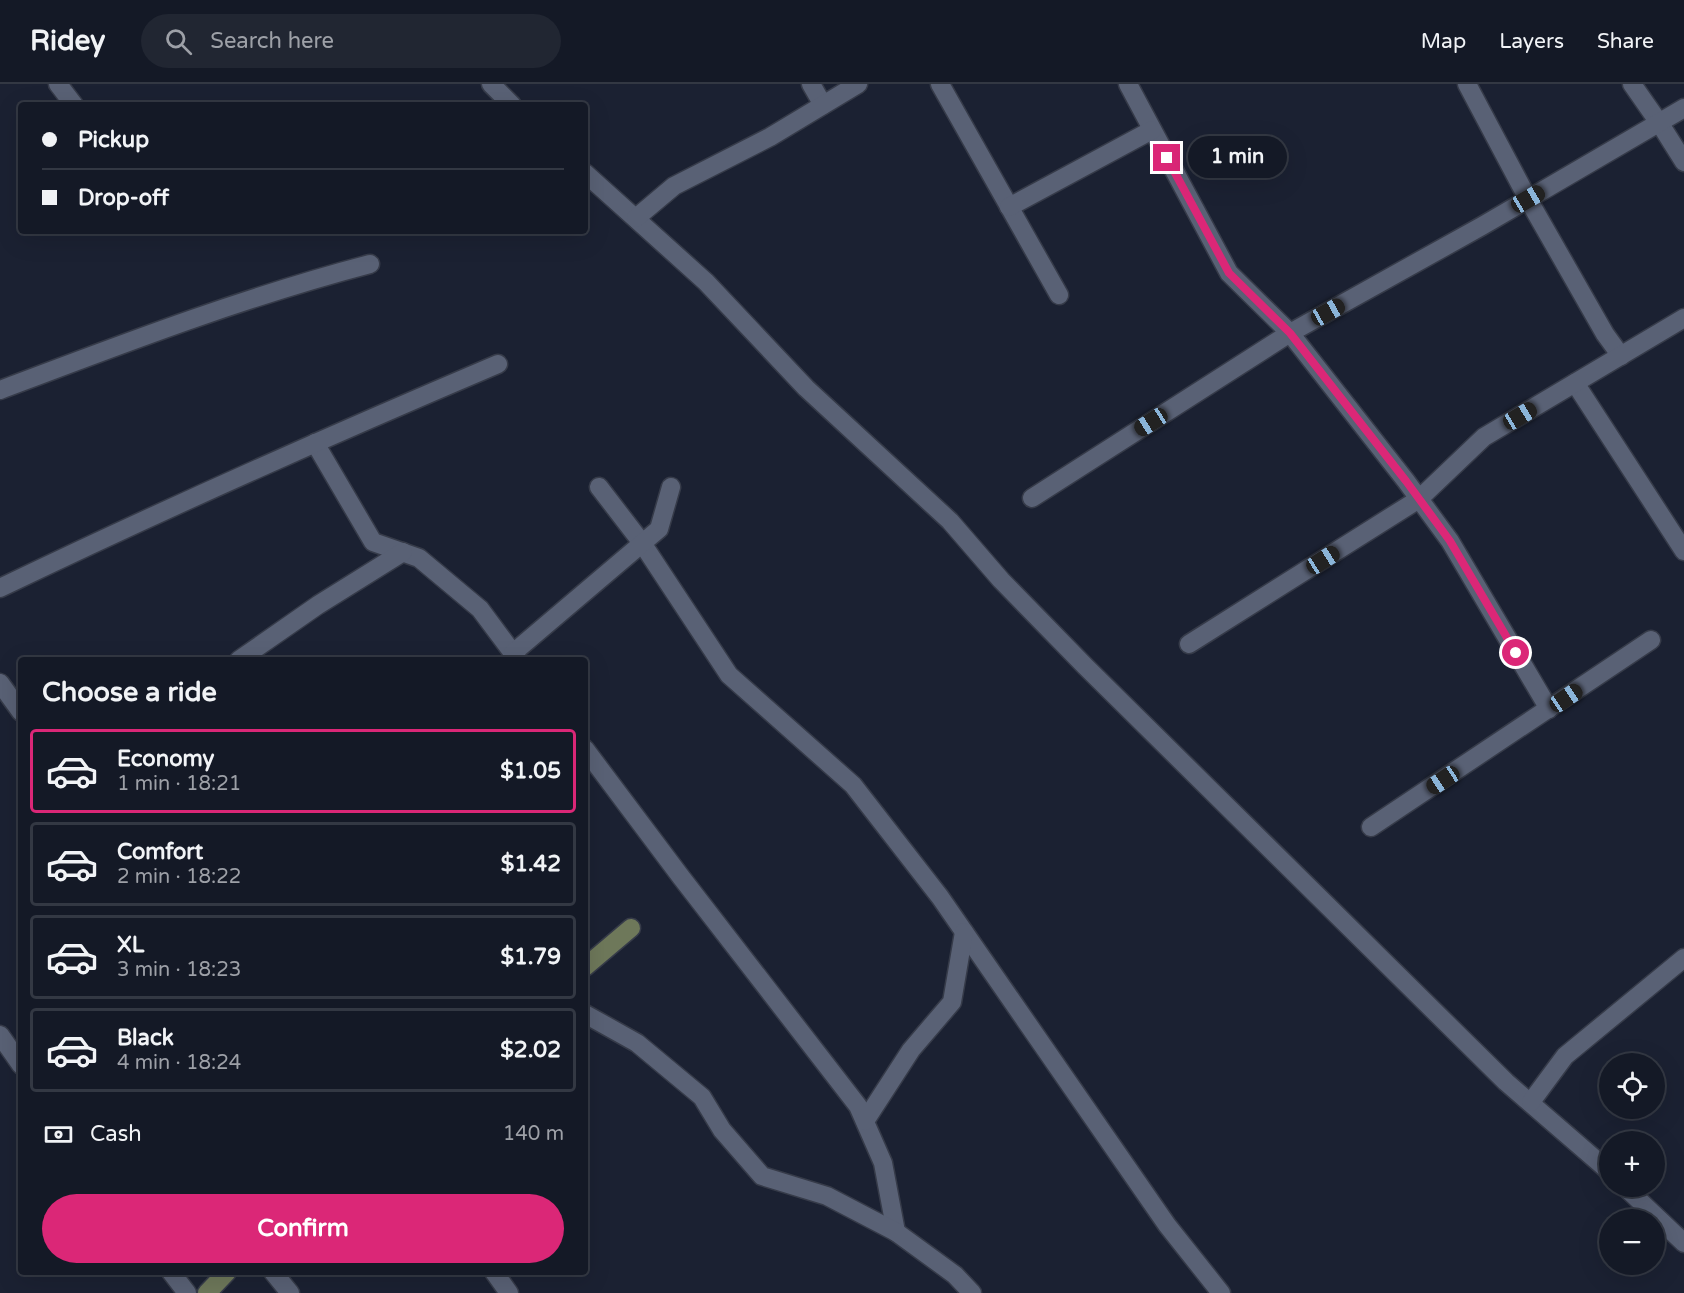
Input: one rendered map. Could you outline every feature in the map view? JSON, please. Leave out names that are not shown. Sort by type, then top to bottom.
[{"type":"street","points":[[58,84],[72,102]]},
{"type":"street","points":[[491,84],[509,102]]},
{"type":"street","points":[[811,84],[823,105]]},
{"type":"street","points":[[636,218],[674,186],[770,137],[858,84]]},
{"type":"street","points":[[940,84],[1059,295]]},
{"type":"street","points":[[1128,84],[1229,273],[1290,333],[1450,541],[1549,709]]},
{"type":"street","points":[[1467,84],[1528,199],[1605,334],[1620,356]]},
{"type":"street","points":[[1632,84],[1684,162]]},
{"type":"street","points":[[1032,498],[1290,333],[1684,108]]},
{"type":"street","points":[[1009,207],[1152,130]]},
{"type":"street","points":[[588,175],[706,282],[806,388],[950,521],[1001,580],[1084,666],[1506,1082],[1599,1162]]},
{"type":"street","points":[[0,390],[143,336],[308,280],[370,264]]},
{"type":"street","points":[[1189,644],[1419,499],[1484,438],[1684,318]]},
{"type":"street","points":[[0,588],[138,522],[315,442],[498,364]]},
{"type":"street","points":[[1575,383],[1684,551]]},
{"type":"street","points":[[315,442],[373,542],[419,558],[480,609],[515,656],[659,529],[671,487]]},
{"type":"street","points":[[599,487],[642,543],[729,675],[852,785],[940,897],[1167,1226],[1221,1293]]},
{"type":"street","points":[[243,657],[318,605],[403,552]]},
{"type":"street","points":[[1371,827],[1651,640]]},
{"type":"street","points":[[0,683],[18,708]]},
{"type":"street","points":[[588,753],[858,1107],[883,1163],[896,1232]]},
{"type":"street","points":[[588,965],[631,928]]},
{"type":"street","points":[[865,1121],[911,1050],[952,1002],[964,932]]},
{"type":"street","points":[[1531,1102],[1565,1056],[1684,958]]},
{"type":"street","points":[[588,1016],[637,1043],[702,1097],[722,1130],[762,1176],[827,1196],[896,1232],[955,1275],[972,1293]]},
{"type":"street","points":[[0,1035],[18,1061]]},
{"type":"street","points":[[1636,1197],[1684,1243]]},
{"type":"street","points":[[173,1275],[187,1293]]},
{"type":"street","points":[[207,1293],[223,1275]]},
{"type":"street","points":[[275,1275],[290,1293]]},
{"type":"street","points":[[496,1275],[509,1293]]},
{"type":"route","points":[[1167,158],[1229,273],[1290,333],[1406,481],[1450,541],[1516,653]]}]
